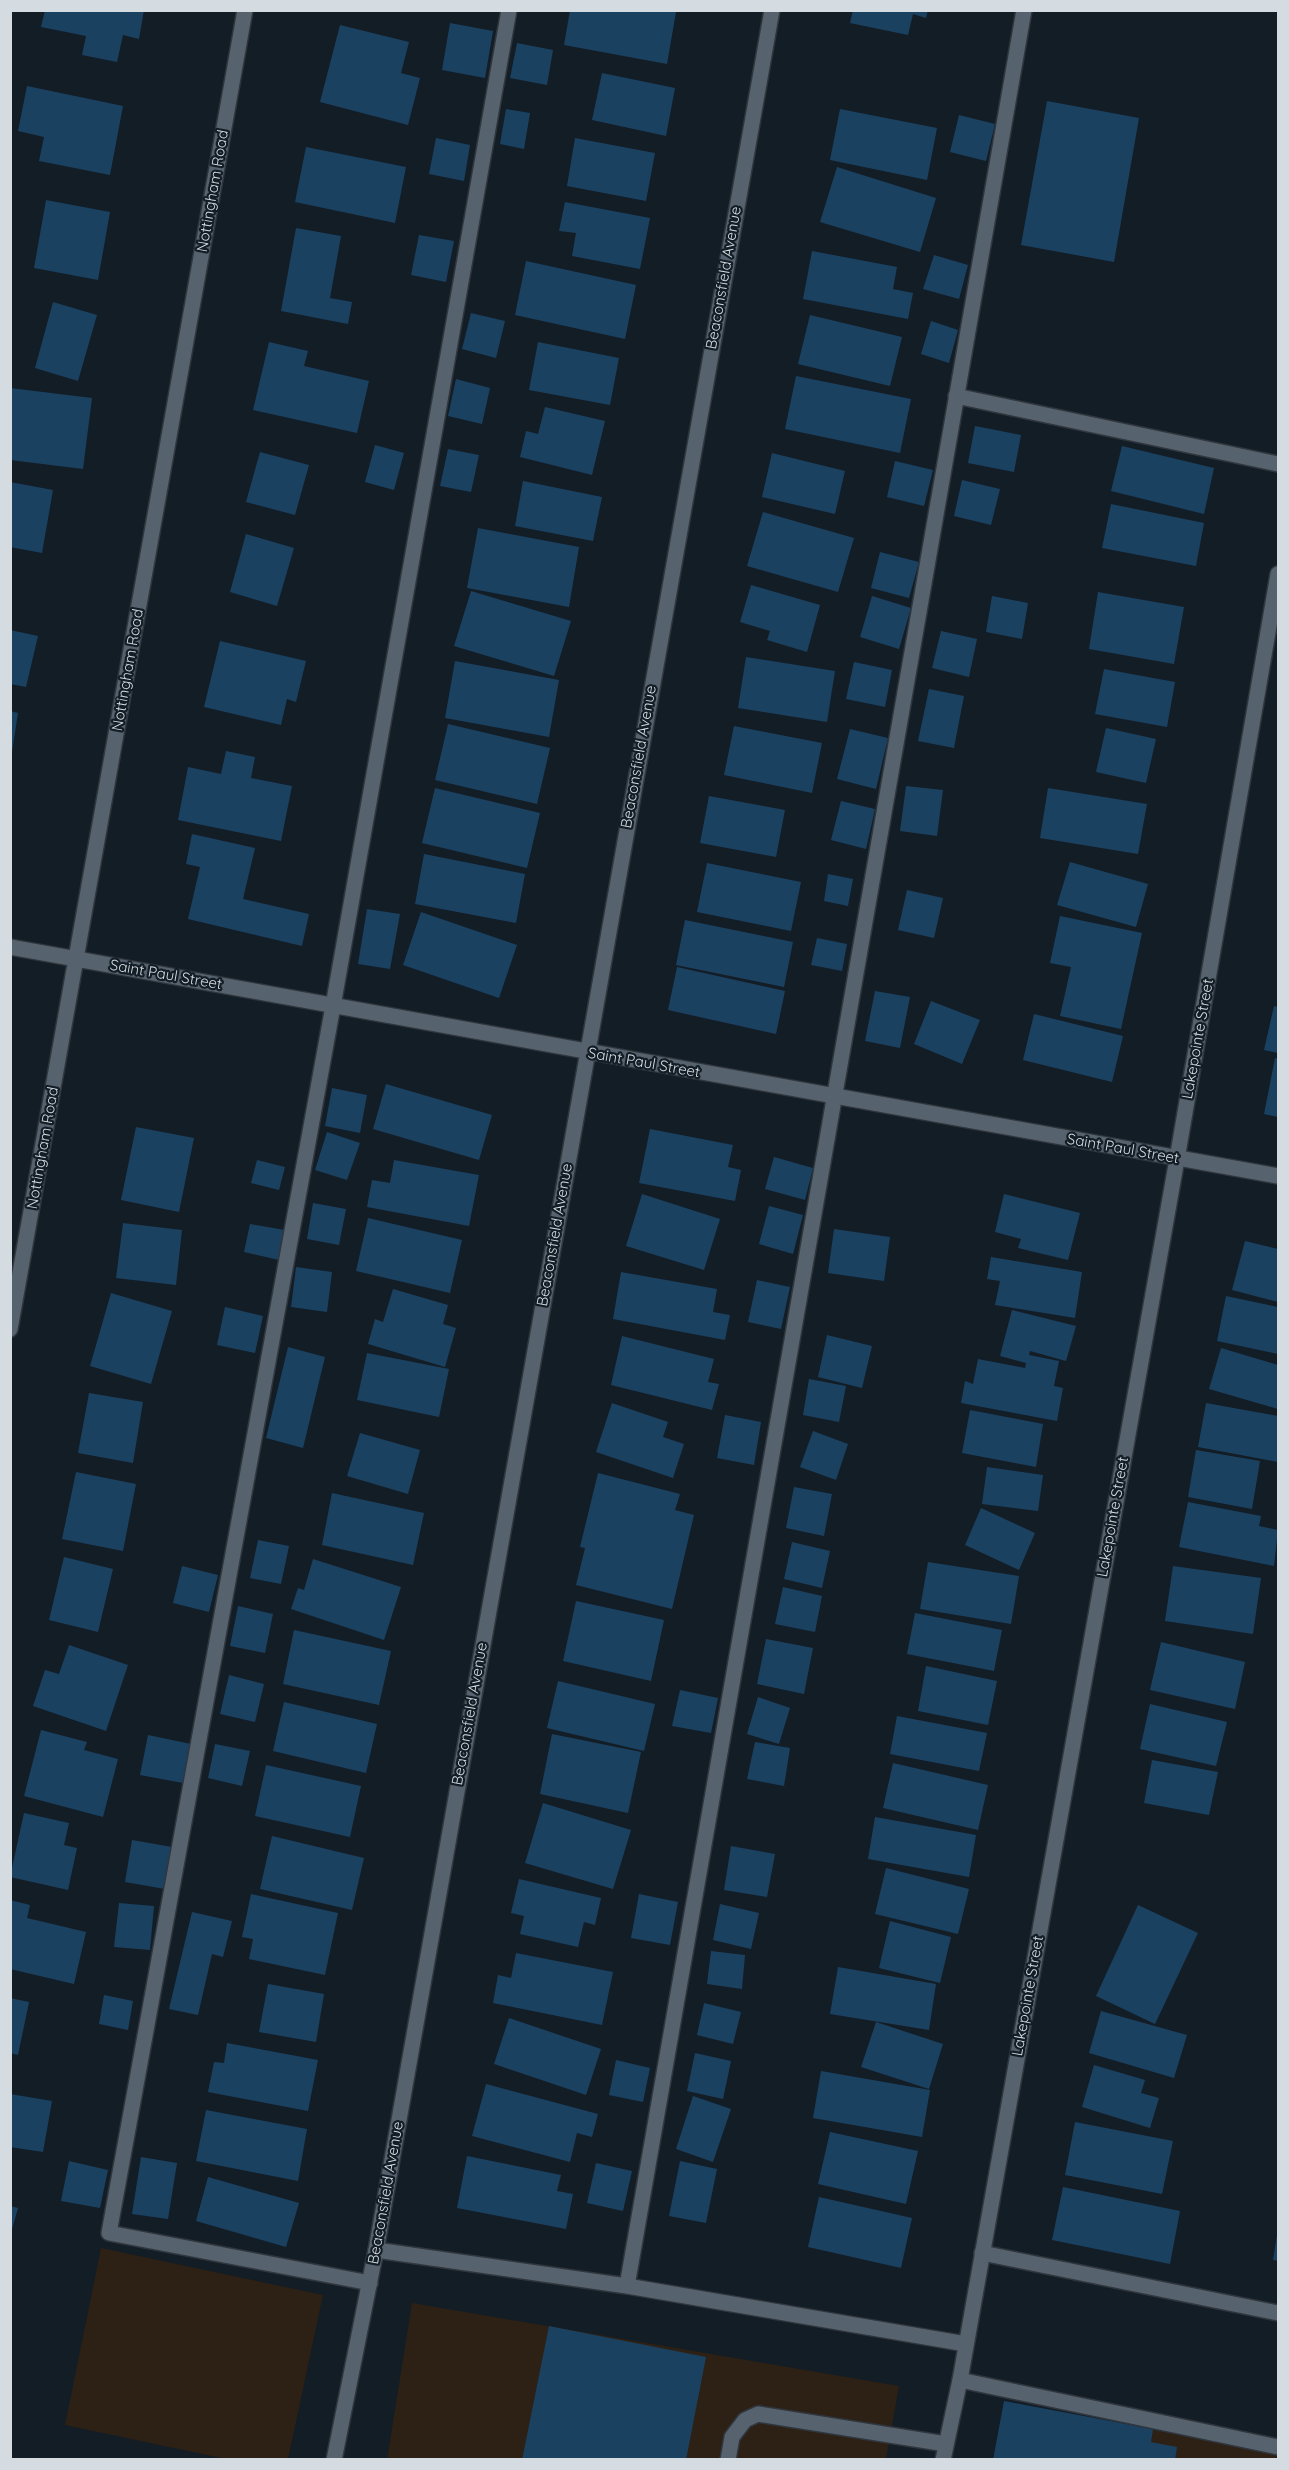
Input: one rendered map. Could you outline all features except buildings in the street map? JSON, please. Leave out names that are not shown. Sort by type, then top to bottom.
[{"type":"street","name":"Nottingham Road","points":[[10,1329],[245,10]]},
{"type":"street","points":[[370,2283],[109,2233],[333,1006],[509,10]]},
{"type":"street","name":"Beaconsfield Avenue","points":[[334,2460],[376,2250],[772,10]]},
{"type":"street","points":[[627,2286],[1024,10]]},
{"type":"street","points":[[956,396],[1278,464]]},
{"type":"street","name":"Lakepointe Street","points":[[944,2452],[960,2380],[1177,1159],[1278,574]]},
{"type":"street","name":"Saint Paul Street","points":[[10,947],[1278,1176]]},
{"type":"street","points":[[376,2250],[627,2286],[966,2344]]},
{"type":"street","points":[[982,2253],[1278,2313]]},
{"type":"street","points":[[960,2380],[1278,2447]]},
{"type":"street","points":[[728,2460],[732,2437],[745,2420],[759,2414],[944,2452]]},
{"type":"shaded area","points":[[101,2248],[323,2295],[288,2459],[226,2459],[65,2425]]},
{"type":"shaded area","points":[[412,2303],[899,2386],[886,2459],[387,2460]]},
{"type":"shaded area","points":[[1010,2403],[1278,2453],[1278,2460],[999,2460]]}]
